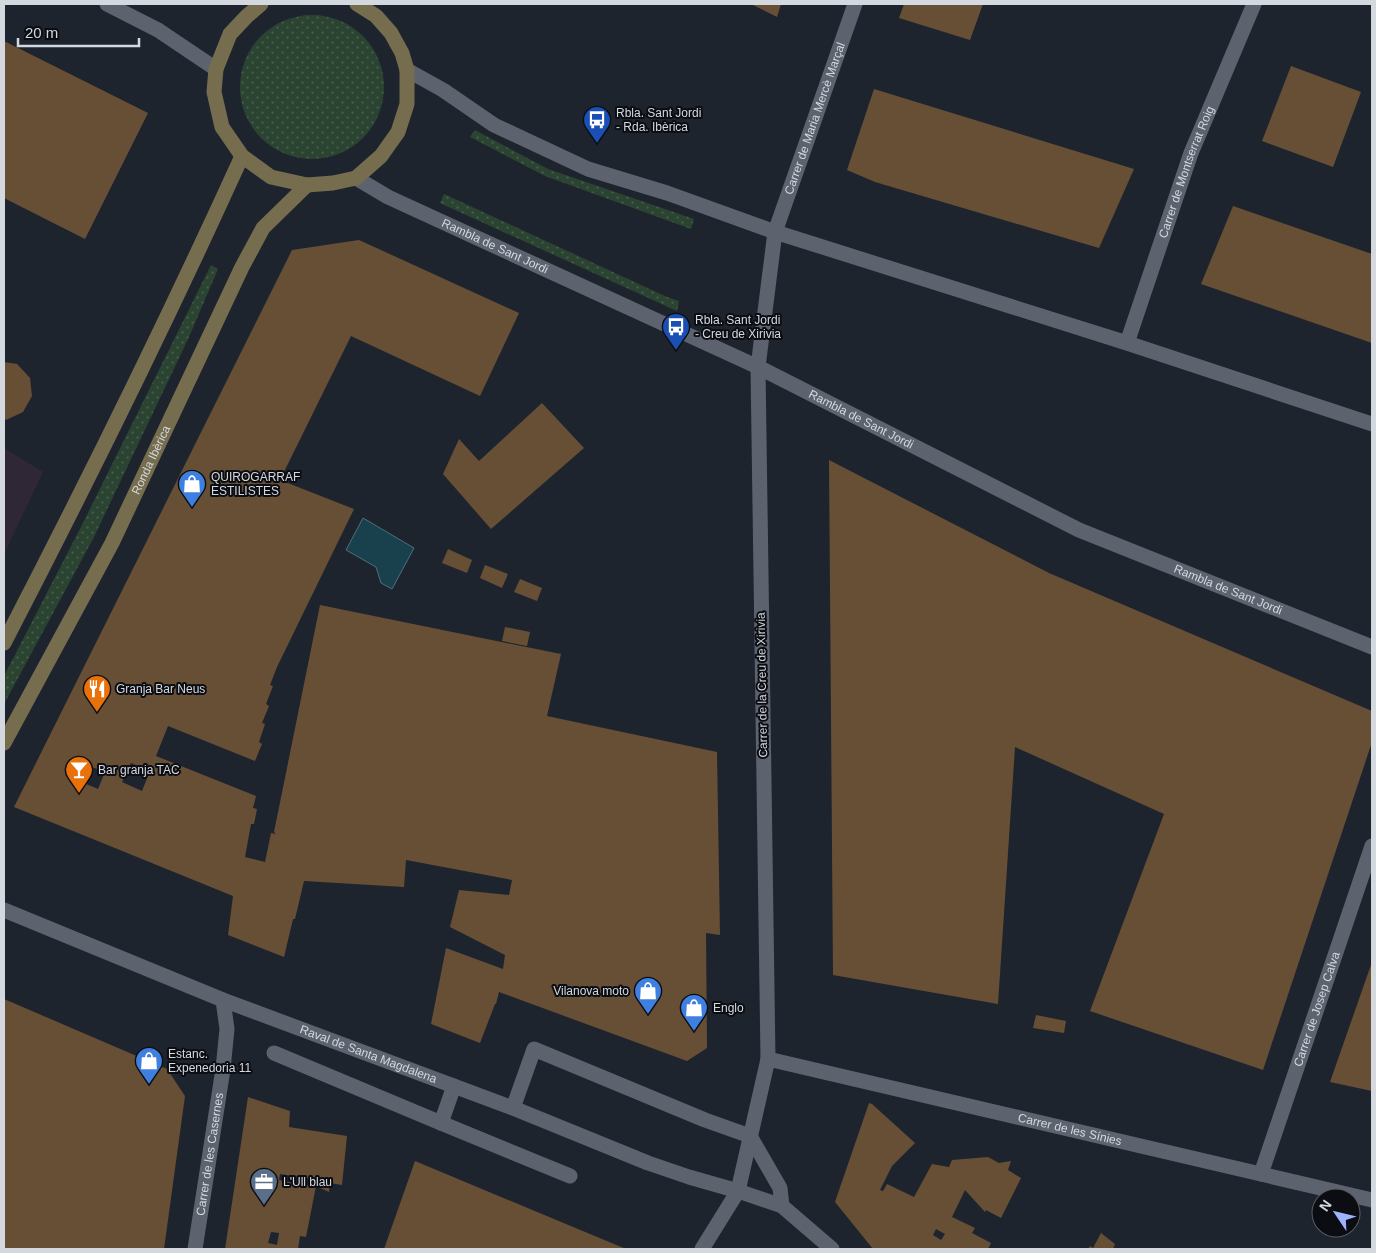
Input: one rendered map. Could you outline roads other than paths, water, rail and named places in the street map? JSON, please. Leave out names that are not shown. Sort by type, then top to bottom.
[{"type":"street","points":[[107,4],[158,30],[216,70]]},
{"type":"street","points":[[261,4],[230,34],[216,70],[214,92],[222,127],[242,156],[271,177],[307,185],[333,183],[356,178],[381,156],[398,132],[407,104],[407,70],[402,53],[378,10],[357,4]]},
{"type":"street","name":"Carrer de Maria Mercè Marçal","points":[[775,232],[855,4]]},
{"type":"street","name":"Carrer de Montserrat Roig","points":[[1127,342],[1191,153],[1254,4]]},
{"type":"street","points":[[407,70],[443,90],[494,126],[588,169],[667,193],[775,232],[1127,342],[1372,424]]},
{"type":"street","points":[[4,643],[77,500],[202,245],[242,156]]},
{"type":"street","name":"Rambla de Sant Jordi","points":[[356,178],[388,196],[758,367],[1079,530],[1372,647]]},
{"type":"street","name":"Ronda Ibèrica","points":[[4,744],[112,543],[242,267],[264,228],[307,185]]},
{"type":"street","name":"Carrer de la Creu de Xirivia","points":[[702,1249],[738,1191],[768,1059],[758,367],[775,232]]},
{"type":"street","name":"Carrer de Josep Calva","points":[[1262,1174],[1372,846]]},
{"type":"street","name":"Raval de Santa Magdalena","points":[[4,910],[223,1000],[513,1108],[648,1164],[782,1206]]},
{"type":"street","name":"Carrer de les Casernes","points":[[195,1249],[223,1069],[227,1029],[223,1000]]},
{"type":"street","points":[[513,1108],[534,1049],[705,1120],[750,1136],[780,1188],[782,1206],[832,1249]]},
{"type":"street","points":[[274,1053],[570,1176]]},
{"type":"street","name":"Carrer de les Sínies","points":[[768,1059],[1372,1200]]},
{"type":"street","points":[[441,1123],[454,1086]]},
{"type":"water","points":[[363,518],[414,548],[392,589],[381,583],[376,567],[346,550]]},
{"type":"place","name":"Rbla. Sant Jordi - Rda. Ibèrica","points":[[597,144]]},
{"type":"place","name":"Rbla. Sant Jordi - Creu de Xirivia","points":[[676,351]]},
{"type":"place","name":"QUIROGARRAF ESTILISTES","points":[[192,508]]},
{"type":"place","name":"Granja Bar Neus","points":[[97,713]]},
{"type":"place","name":"Bar granja TAC","points":[[79,794]]},
{"type":"place","name":"Vilanova moto","points":[[648,1015]]},
{"type":"place","name":"Englo","points":[[694,1032]]},
{"type":"place","name":"Estanc. Expenedoria 11","points":[[149,1085]]},
{"type":"place","name":"L'Ull blau","points":[[264,1206]]}]
